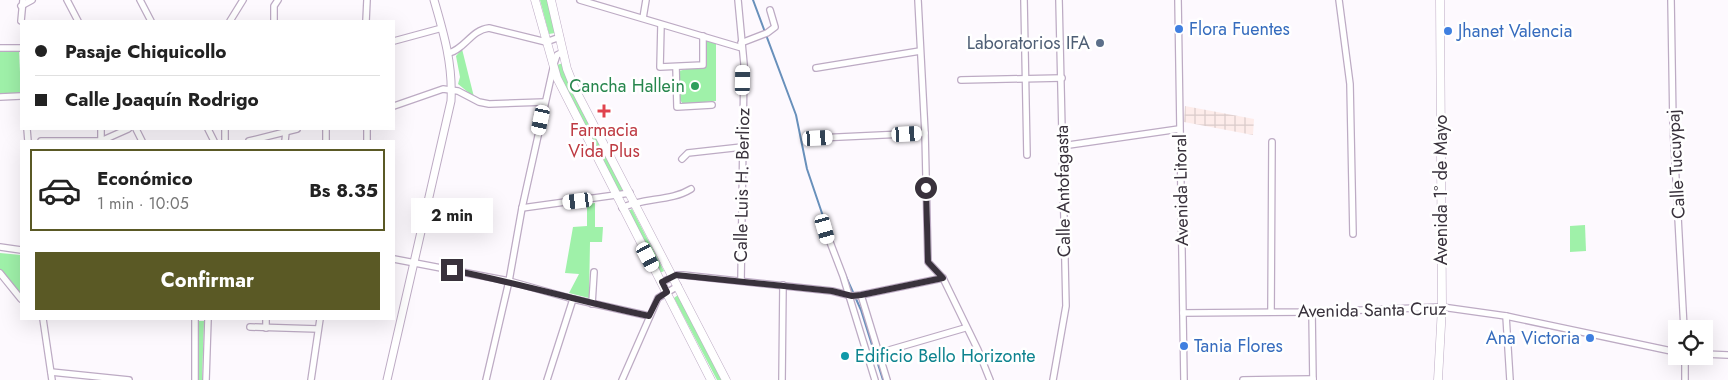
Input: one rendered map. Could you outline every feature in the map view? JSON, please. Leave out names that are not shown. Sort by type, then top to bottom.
[{"type":"main road","points":[[535,0],[557,78],[711,380]]},
{"type":"main road","points":[[551,0],[563,52],[575,89],[726,380]]},
{"type":"main road","name":"Avenida 1º de Mayo","points":[[1438,380],[1442,307],[1440,0]]},
{"type":"street","points":[[22,20],[22,3],[32,0]]},
{"type":"street","points":[[67,0],[77,20]]},
{"type":"street","points":[[231,20],[243,0]]},
{"type":"street","points":[[274,20],[274,6],[278,0]]},
{"type":"street","points":[[366,20],[367,0]]},
{"type":"street","points":[[387,380],[452,90],[449,53],[434,0]]},
{"type":"street","points":[[580,0],[661,25],[742,46],[775,28],[770,10]]},
{"type":"street","points":[[643,18],[646,0]]},
{"type":"street","name":"Calle Luis H. Berlioz","points":[[738,0],[742,46],[741,281]]},
{"type":"street","points":[[918,0],[925,133],[928,262],[943,278],[965,328],[978,350],[990,380]]},
{"type":"street","points":[[1024,0],[1027,154]]},
{"type":"street","name":"Calle Antofagasta","points":[[1053,380],[1066,306],[1059,0]]},
{"type":"street","name":"Avenida Litoral","points":[[1178,0],[1184,380]]},
{"type":"street","points":[[1339,0],[1350,84],[1353,234]]},
{"type":"street","name":"Calle Tucuypaj","points":[[1671,0],[1673,124],[1684,320]]},
{"type":"street","points":[[141,1],[150,20]]},
{"type":"street","points":[[661,25],[660,67],[703,65],[703,36]]},
{"type":"street","points":[[395,41],[442,28]]},
{"type":"street","points":[[449,53],[457,51],[482,29],[489,28],[546,42],[560,37]]},
{"type":"street","points":[[0,48],[20,48]]},
{"type":"street","points":[[816,68],[920,51]]},
{"type":"street","points":[[486,380],[509,281],[522,208],[545,102],[557,55],[563,52]]},
{"type":"street","points":[[676,67],[677,107],[712,105]]},
{"type":"street","points":[[961,80],[1062,78]]},
{"type":"street","points":[[395,106],[443,89],[458,91],[479,102],[489,104],[545,102]]},
{"type":"street","points":[[0,97],[20,96]]},
{"type":"street","points":[[1062,146],[1179,129]]},
{"type":"street","points":[[103,140],[126,130]]},
{"type":"street","points":[[252,140],[274,132],[293,130]]},
{"type":"street","points":[[285,140],[286,132]]},
{"type":"street","points":[[818,138],[925,133]]},
{"type":"street","points":[[1271,312],[1272,142]]},
{"type":"street","points":[[682,159],[688,153],[742,147]]},
{"type":"street","points":[[622,208],[634,202],[682,195],[691,189]]},
{"type":"street","points":[[522,208],[630,193]]},
{"type":"street","points":[[825,229],[879,354],[887,380]]},
{"type":"street","points":[[0,247],[20,250]]},
{"type":"street","points":[[395,259],[509,281],[592,304],[649,316]]},
{"type":"street","points":[[592,304],[594,272]]},
{"type":"street","points":[[0,273],[20,298]]},
{"type":"street","points":[[662,282],[676,275],[783,285],[855,296],[943,278]]},
{"type":"street","points":[[782,380],[783,285]]},
{"type":"street","points":[[622,380],[658,298],[678,286]]},
{"type":"street","points":[[855,296],[875,380]]},
{"type":"street","points":[[547,380],[573,299]]},
{"type":"street","name":"Avenida Santa Cruz","points":[[1183,313],[1312,312],[1442,307],[1506,316],[1668,350]]},
{"type":"street","points":[[1243,380],[1313,379],[1312,312]]},
{"type":"street","points":[[1506,316],[1510,380]]},
{"type":"street","points":[[43,320],[52,380]]},
{"type":"street","points":[[195,380],[196,320]]},
{"type":"street","points":[[206,380],[208,320]]},
{"type":"street","points":[[266,320],[266,328]]},
{"type":"street","points":[[310,380],[320,320]]},
{"type":"street","points":[[250,327],[318,329]]},
{"type":"street","points":[[879,354],[965,328]]},
{"type":"street","points":[[1713,354],[1728,355]]},
{"type":"street","points":[[1685,365],[1685,380]]},
{"type":"street","points":[[51,372],[129,380]]},
{"type":"shaded area","points":[[1185,106],[1254,119],[1253,135],[1184,122]]},
{"type":"green space","points":[[540,0],[547,0],[555,33],[549,34]]},
{"type":"green space","points":[[709,40],[716,43],[716,101],[683,104],[680,100],[679,71],[706,64],[705,42]]},
{"type":"green space","points":[[462,49],[474,97],[458,84],[460,77],[456,56]]},
{"type":"green space","points":[[19,51],[20,93],[0,95],[0,52]]},
{"type":"green space","points":[[563,63],[624,191],[619,192],[561,79],[557,65]]},
{"type":"green space","points":[[595,203],[595,227],[603,227],[602,242],[590,242],[589,298],[569,293],[579,274],[565,273],[573,227],[587,226],[587,204]]},
{"type":"green space","points":[[632,209],[664,271],[660,273],[628,211]]},
{"type":"green space","points":[[1585,225],[1586,251],[1570,252],[1570,226]]},
{"type":"green space","points":[[0,253],[20,255],[20,294],[0,269]]},
{"type":"green space","points":[[678,295],[722,380],[717,380],[674,298]]},
{"type":"green space","points":[[199,321],[204,321],[202,380],[198,380]]},
{"type":"waterway","points":[[753,0],[796,115],[807,169],[827,228]]},
{"type":"waterway","points":[[843,270],[861,310],[883,380]]},
{"type":"place","name":"Flora Fuentes","points":[[1179,29]]},
{"type":"place","name":"Jhanet Valencia","points":[[1448,31]]},
{"type":"place","name":"Laboratorios IFA","points":[[1100,43]]},
{"type":"place","name":"Cancha Hallein","points":[[695,86]]},
{"type":"place","name":"Farmacia Vida Plus","points":[[604,111]]},
{"type":"place","name":"Ana Victoria","points":[[1590,338]]},
{"type":"place","name":"Tania Flores","points":[[1184,346]]},
{"type":"place","name":"Edificio Bello Horizonte","points":[[845,356]]},
{"type":"route","points":[[452,270],[509,281],[592,304],[649,316],[658,298],[667,292],[662,282],[676,275],[783,285],[832,291],[852,296],[861,295],[943,278],[932,269],[928,262],[926,188]]}]
